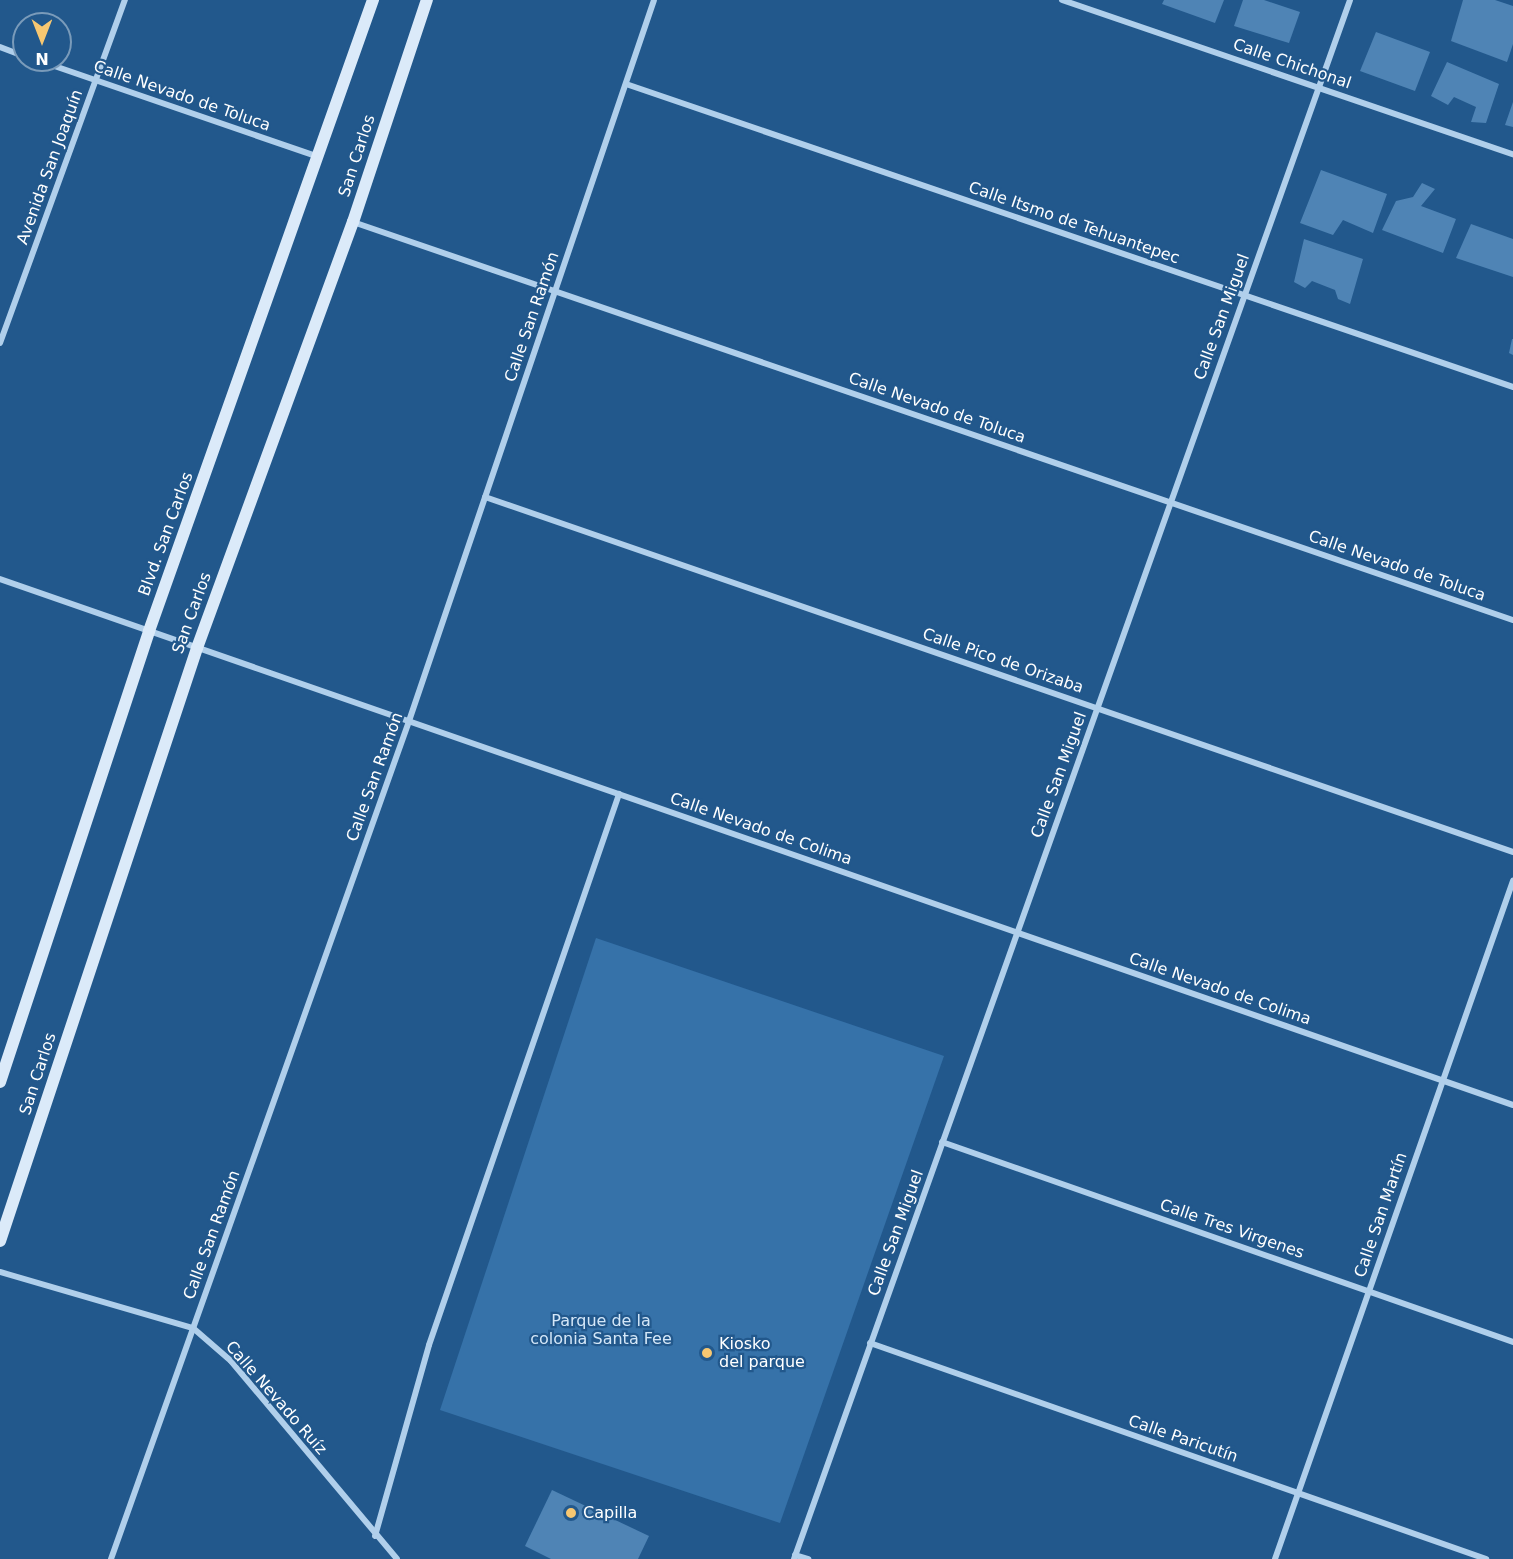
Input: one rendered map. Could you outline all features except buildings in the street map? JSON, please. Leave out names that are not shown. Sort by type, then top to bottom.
[{"type":"main road","name":"Blvd. San Carlos","points":[[0,1082],[149,631],[319,158],[373,0]]},
{"type":"main road","name":"San Carlos","points":[[0,1241],[197,648],[353,222],[427,0]]},
{"type":"street","name":"Avenida San Joaquín","points":[[0,343],[125,0]]},
{"type":"street","name":"Calle San Ramón","points":[[111,1559],[409,721],[654,0]]},
{"type":"street","name":"Calle Chichonal","points":[[1062,0],[1513,154]]},
{"type":"street","name":"Calle San Miguel","points":[[795,1557],[1350,0]]},
{"type":"street","name":"Calle Nevado de Toluca","points":[[71,72],[319,158]]},
{"type":"street","name":"Calle Itsmo de Tehuantepec","points":[[626,84],[1513,387]]},
{"type":"street","name":"Calle Nevado de Toluca","points":[[353,222],[1513,620]]},
{"type":"street","points":[[0,312],[10,315]]},
{"type":"street","name":"Calle Pico de Orizaba","points":[[485,497],[1513,852]]},
{"type":"street","name":"Calle Nevado de Colima","points":[[0,579],[1513,1105]]},
{"type":"street","points":[[375,1536],[429,1345],[619,794]]},
{"type":"street","name":"Calle San Martín","points":[[1275,1559],[1513,881]]},
{"type":"street","name":"Calle Tres Virgenes","points":[[942,1142],[1513,1342]]},
{"type":"street","name":"Calle Nevado Ruíz","points":[[0,1272],[193,1328],[231,1361],[375,1536],[397,1559]]},
{"type":"street","name":"Calle Paricutín","points":[[870,1343],[1486,1559]]},
{"type":"street","points":[[795,1557],[808,1559]]},
{"type":"green space","name":"Parque de la colonia Santa Fee","points":[[596,938],[944,1056],[780,1523],[440,1410]]},
{"type":"place","name":"Kiosko del parque","points":[[707,1353]]},
{"type":"place","name":"Capilla","points":[[571,1513]]}]
